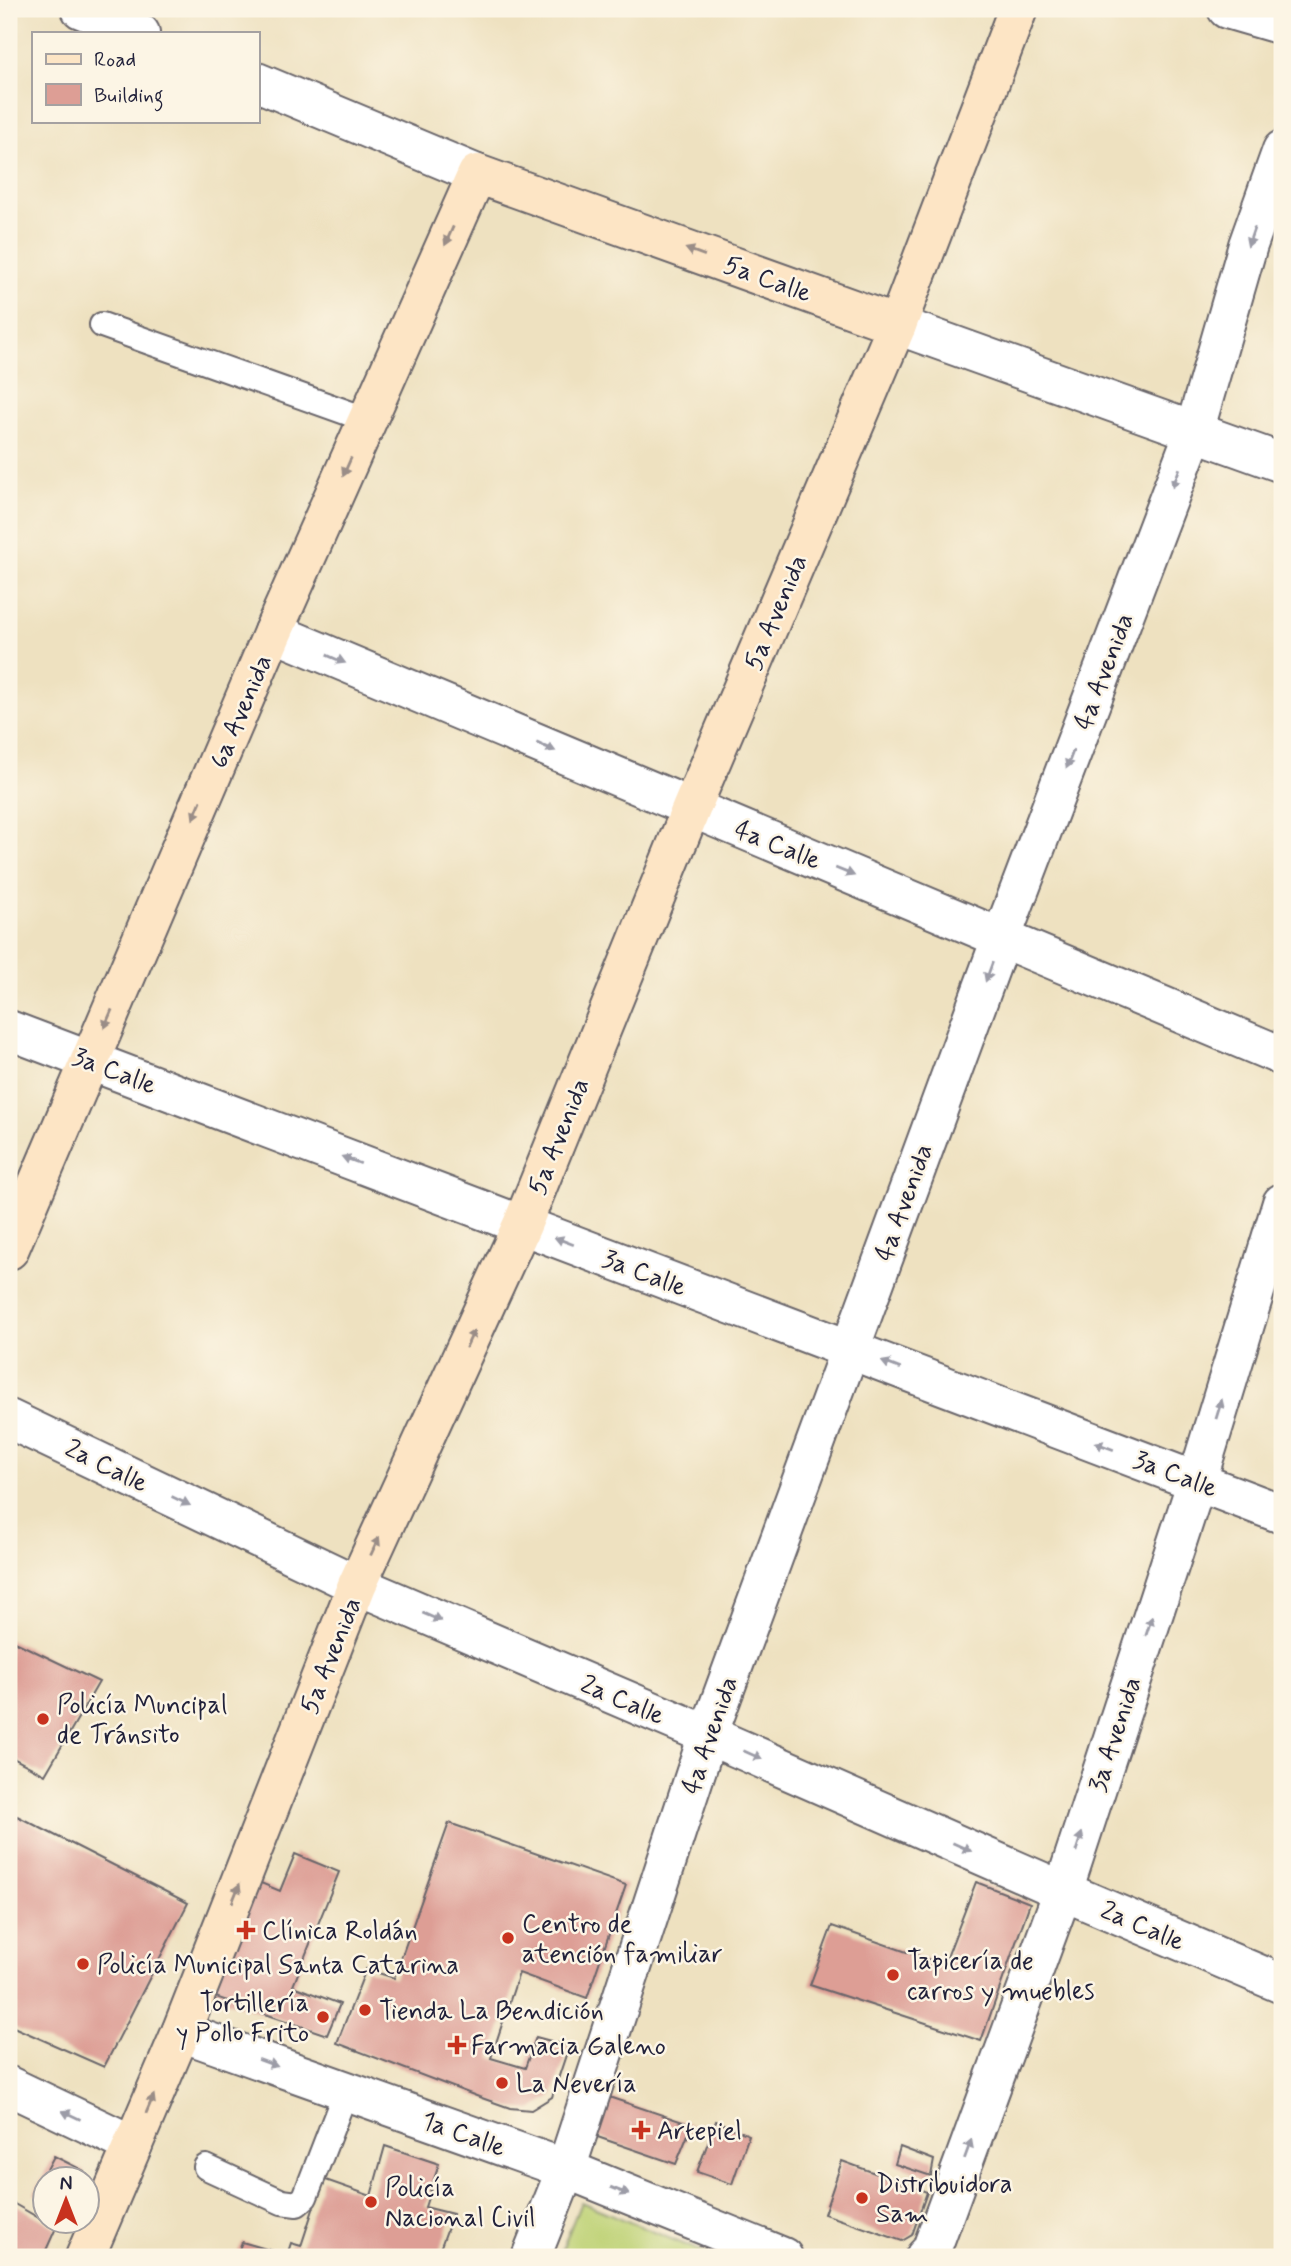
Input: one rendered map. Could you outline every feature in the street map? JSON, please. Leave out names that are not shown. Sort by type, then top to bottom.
[{"type":"street","points":[[81,9],[138,32]]},
{"type":"street","name":"5a Avenida","points":[[85,2257],[181,2032],[357,1585],[522,1225],[691,809],[897,325],[1018,9]]},
{"type":"street","points":[[1227,9],[1282,25]]},
{"type":"street","name":"5a Calle","points":[[259,83],[477,174],[1282,463]]},
{"type":"street","name":"4a Avenida","points":[[531,2257],[566,2169],[708,1735],[1002,936],[1194,432],[1248,245],[1282,150]]},
{"type":"street","name":"6a Avenida","points":[[9,1250],[273,632],[477,174]]},
{"type":"street","name":"4a Calle","points":[[273,632],[691,809],[1002,936],[1282,1056]]},
{"type":"street","name":"3a Calle","points":[[9,1030],[1282,1514]]},
{"type":"street","name":"3a Avenida","points":[[925,2257],[931,2251],[1063,1891],[1197,1481],[1282,1203]]},
{"type":"street","name":"2a Calle","points":[[9,1419],[357,1585],[1282,1984]]},
{"type":"street","name":"1a Calle","points":[[181,2032],[566,2169],[783,2257]]},
{"type":"street","points":[[9,2086],[133,2145]]},
{"type":"lane","points":[[102,325],[368,421]]},
{"type":"lane","points":[[206,2168],[282,2202],[297,2204],[305,2197],[345,2091]]},
{"type":"green space","points":[[581,2202],[715,2257],[559,2257]]},
{"type":"building","name":"Policía Muncipal de Tránsito","points":[[9,1639],[99,1682],[45,1775],[9,1756]]},
{"type":"building","name":"Policía Municipal Santa Catarina","points":[[17,1816],[188,1903],[104,2067],[9,2025],[9,1833]]},
{"type":"building","name":"Centro de atención familiar","points":[[449,1823],[626,1885],[587,1998],[519,1973],[491,2058],[525,2068],[536,2037],[569,2046],[552,2097],[531,2110],[510,2108],[337,2043],[366,1969],[394,1978]]},
{"type":"building","points":[[295,1854],[339,1872],[293,1986],[340,2004],[327,2035],[201,1992],[249,1878],[280,1891]]},
{"type":"building","name":"Tapicería de carros y muebles","points":[[976,1882],[1030,1903],[981,2041],[810,1985],[832,1926],[944,1965]]},
{"type":"building","points":[[597,2093],[692,2125],[676,2164],[586,2133]]},
{"type":"building","points":[[716,2121],[749,2135],[732,2184],[697,2172]]},
{"type":"building","name":"Policía Nacional Civil","points":[[385,2146],[439,2164],[425,2207],[453,2214],[437,2257],[236,2257],[242,2242],[287,2255],[291,2243],[301,2246],[323,2179],[371,2196]]},
{"type":"building","points":[[900,2147],[934,2160],[931,2176],[895,2164]]},
{"type":"building","points":[[54,2156],[70,2164],[50,2164]]},
{"type":"building","name":"Distribuidora Sam","points":[[842,2161],[927,2192],[912,2235],[902,2241],[824,2214]]},
{"type":"building","points":[[11,2202],[32,2214],[32,2234],[53,2234],[43,2257],[9,2257]]},
{"type":"place","name":"Policía Muncipal de Tránsito","points":[[43,1719]]},
{"type":"place","name":"Clínica Roldán","points":[[246,1930]]},
{"type":"place","name":"Centro de atención familiar","points":[[508,1938]]},
{"type":"place","name":"Policía Municipal Santa Catarina","points":[[83,1964]]},
{"type":"place","name":"Tapicería de carros y muebles","points":[[893,1975]]},
{"type":"place","name":"Tienda La Bendición","points":[[365,2010]]},
{"type":"place","name":"Tortillería y Pollo Frito","points":[[323,2017]]},
{"type":"place","name":"Farmacia Galeno","points":[[457,2045]]},
{"type":"place","name":"La Nevería","points":[[502,2083]]},
{"type":"place","name":"Artepiel","points":[[641,2130]]},
{"type":"place","name":"Distribuidora Sam","points":[[862,2198]]},
{"type":"place","name":"Policía Nacional Civil","points":[[371,2202]]}]
